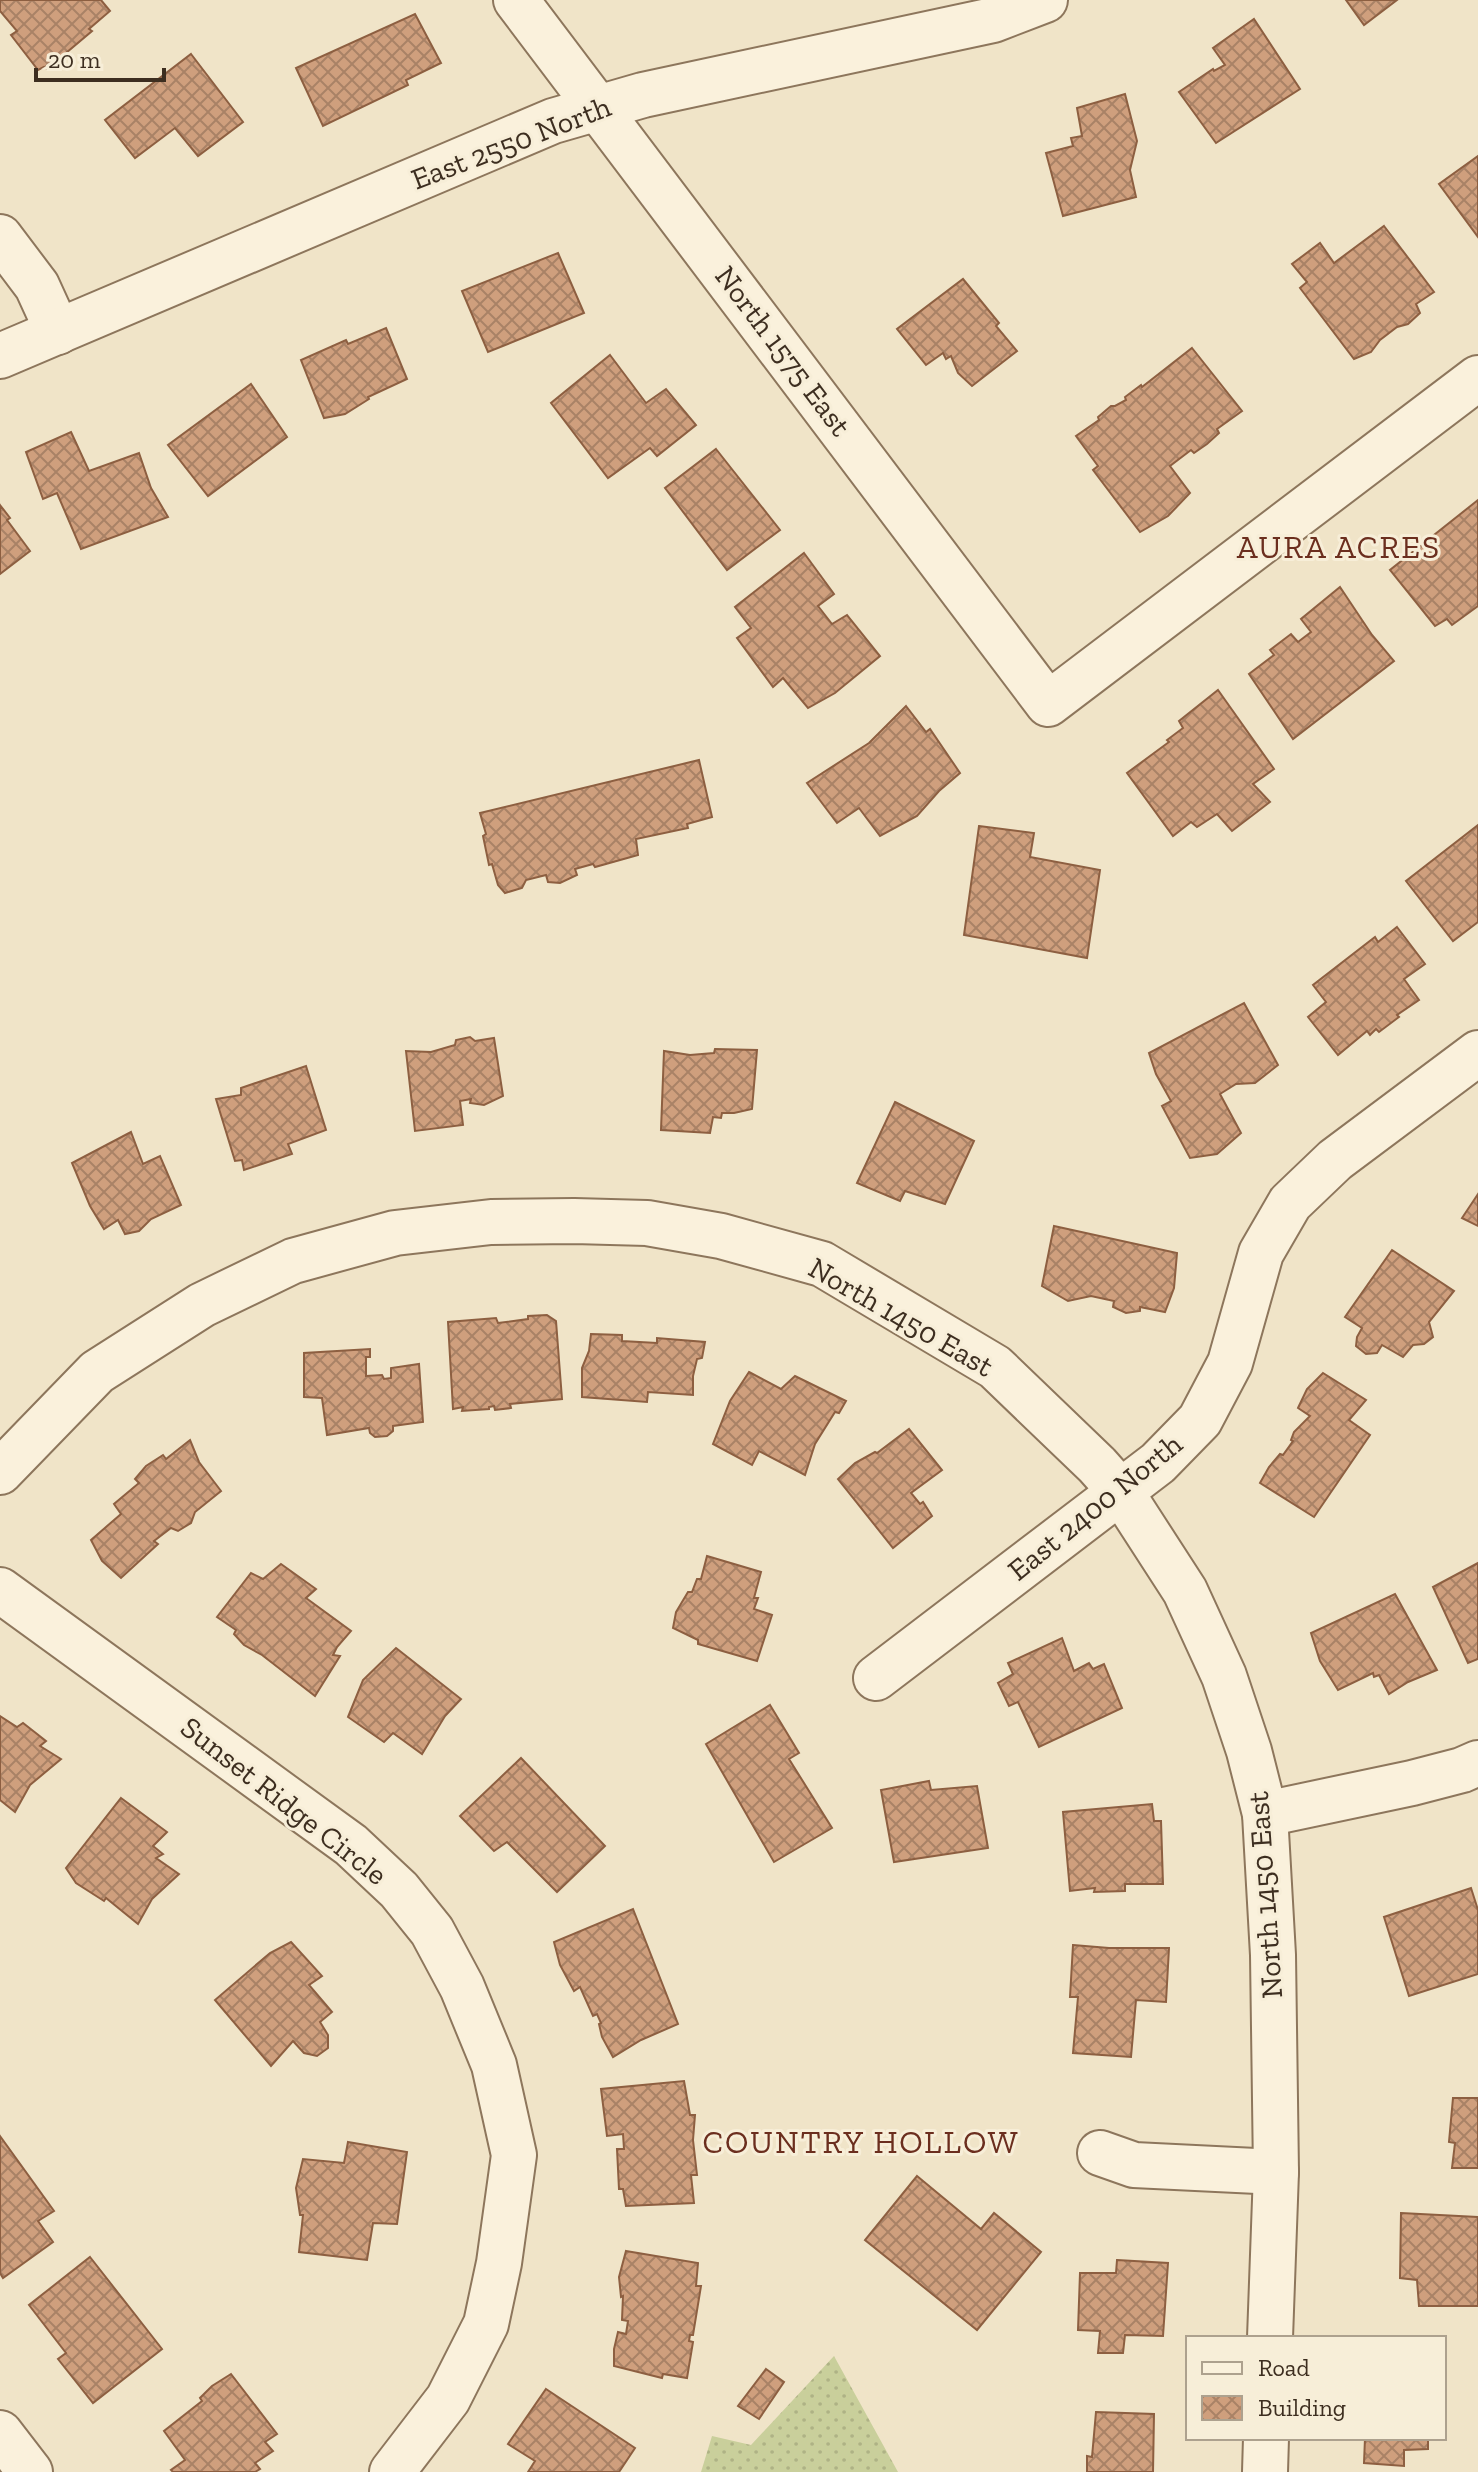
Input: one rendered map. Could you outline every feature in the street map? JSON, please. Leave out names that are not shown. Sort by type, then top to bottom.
[{"type":"street","name":"North 1575 East","points":[[516,0],[1048,704],[1478,378]]},
{"type":"street","name":"East 2550 North","points":[[0,356],[553,121],[643,95],[993,20],[1045,0]]},
{"type":"street","points":[[0,237],[37,286],[58,332]]},
{"type":"street","name":"East 2400 North","points":[[876,1678],[1158,1463],[1200,1420],[1230,1363],[1261,1253],[1290,1203],[1335,1160],[1478,1053]]},
{"type":"street","name":"North 1450 East","points":[[0,1472],[97,1372],[202,1305],[293,1261],[395,1233],[491,1222],[647,1223],[721,1236],[822,1264],[995,1367],[1121,1492],[1185,1591],[1224,1676],[1249,1751],[1265,1814],[1273,1955],[1276,2172],[1270,2336]]},
{"type":"street","name":"Sunset Ridge Circle","points":[[0,1590],[351,1845],[399,1890],[432,1931],[462,1987],[494,2065],[514,2155],[499,2263],[486,2324],[448,2399],[392,2472]]},
{"type":"street","points":[[1265,1814],[1412,1783],[1478,1763]]},
{"type":"street","points":[[1100,2153],[1134,2165],[1276,2172]]},
{"type":"street","points":[[0,2433],[30,2472]]},
{"type":"street","points":[[1265,2472],[1266,2440]]},
{"type":"green space","points":[[834,2356],[898,2472],[701,2472],[712,2436],[751,2445]]},
{"type":"building","points":[[0,0],[101,0],[110,11],[89,29],[92,31],[47,69],[38,70],[11,35],[17,31],[0,11]]},
{"type":"building","points":[[1346,0],[1397,0],[1364,25]]},
{"type":"building","points":[[415,14],[441,63],[406,80],[408,85],[323,126],[296,68]]},
{"type":"building","points":[[1254,19],[1300,89],[1216,143],[1179,92],[1213,69],[1225,65],[1213,48]]},
{"type":"building","points":[[191,54],[243,122],[198,156],[175,128],[135,158],[105,120]]},
{"type":"building","points":[[1125,94],[1137,141],[1130,170],[1136,197],[1063,216],[1046,153],[1073,146],[1071,138],[1082,136],[1077,108]]},
{"type":"building","points":[[1478,156],[1478,237],[1439,184]]},
{"type":"building","points":[[1384,226],[1434,292],[1416,304],[1420,313],[1408,324],[1397,327],[1380,340],[1371,352],[1354,359],[1300,288],[1307,282],[1292,264],[1320,243],[1334,263]]},
{"type":"building","points":[[558,253],[584,313],[488,352],[462,291]]},
{"type":"building","points":[[963,279],[999,323],[996,326],[1017,351],[972,386],[958,373],[951,356],[946,359],[943,353],[926,365],[897,329]]},
{"type":"building","points":[[386,328],[407,379],[368,397],[345,414],[324,418],[301,360],[346,340],[348,344]]},
{"type":"building","points":[[1192,348],[1242,411],[1217,429],[1219,433],[1207,444],[1194,453],[1191,450],[1170,466],[1190,493],[1168,516],[1140,532],[1093,470],[1098,466],[1076,436],[1099,420],[1098,417],[1111,406],[1126,400],[1125,397]]},
{"type":"building","points":[[610,355],[646,403],[666,389],[696,425],[657,456],[650,448],[608,478],[551,403]]},
{"type":"building","points":[[251,384],[287,437],[208,496],[168,445]]},
{"type":"building","points":[[71,432],[89,471],[139,453],[151,488],[168,517],[81,549],[57,493],[43,499],[26,452]]},
{"type":"building","points":[[716,449],[780,530],[727,570],[665,488]]},
{"type":"building","points":[[1478,500],[1478,606],[1452,625],[1447,619],[1435,626],[1390,570]]},
{"type":"building","points":[[0,505],[30,551],[0,574]]},
{"type":"building","points":[[804,553],[834,594],[818,606],[832,624],[847,615],[880,656],[835,693],[808,708],[783,678],[773,687],[737,638],[751,628],[735,607]]},
{"type":"building","points":[[1340,587],[1372,635],[1394,661],[1293,739],[1249,674],[1274,655],[1270,650],[1291,634],[1298,642],[1311,632],[1301,619]]},
{"type":"building","points":[[1218,690],[1274,769],[1253,784],[1270,802],[1232,831],[1217,814],[1197,827],[1191,822],[1173,836],[1127,773],[1169,742],[1167,740],[1183,728],[1179,721]]},
{"type":"building","points":[[906,706],[926,732],[930,729],[960,773],[917,816],[880,836],[859,808],[837,823],[807,783],[869,743]]},
{"type":"building","points":[[699,760],[712,817],[687,824],[688,828],[636,839],[638,855],[575,869],[577,875],[560,883],[548,882],[546,875],[526,880],[522,888],[505,893],[498,885],[492,864],[489,865],[480,813]]},
{"type":"building","points":[[1478,825],[1478,922],[1453,941],[1406,881]]},
{"type":"building","points":[[979,826],[1034,833],[1030,857],[1100,870],[1087,958],[964,935]]},
{"type":"building","points":[[1397,927],[1425,964],[1404,979],[1419,1000],[1379,1032],[1376,1029],[1370,1035],[1367,1031],[1338,1055],[1308,1017],[1326,1002],[1313,985],[1375,937],[1378,942]]},
{"type":"building","points":[[1244,1003],[1278,1065],[1255,1083],[1236,1084],[1220,1094],[1241,1133],[1217,1154],[1190,1158],[1162,1106],[1171,1101],[1149,1053]]},
{"type":"building","points":[[470,1037],[475,1041],[494,1038],[503,1096],[484,1105],[470,1103],[471,1099],[460,1101],[463,1125],[415,1131],[406,1051],[431,1052]]},
{"type":"building","points":[[715,1049],[757,1050],[752,1109],[722,1113],[721,1118],[713,1117],[710,1133],[661,1130],[664,1051],[690,1055],[714,1053]]},
{"type":"building","points":[[306,1066],[326,1130],[288,1144],[292,1154],[244,1170],[242,1160],[235,1161],[216,1099],[241,1095],[241,1088]]},
{"type":"building","points":[[895,1102],[974,1141],[945,1204],[905,1191],[900,1201],[857,1183]]},
{"type":"building","points":[[131,1132],[143,1164],[160,1156],[181,1205],[151,1219],[139,1231],[125,1234],[118,1220],[104,1229],[90,1206],[72,1163]]},
{"type":"building","points":[[1478,1194],[1478,1226],[1462,1218]]},
{"type":"building","points":[[1054,1226],[1177,1253],[1174,1288],[1165,1312],[1140,1307],[1140,1311],[1126,1313],[1113,1307],[1114,1301],[1091,1296],[1068,1301],[1042,1286]]},
{"type":"building","points":[[1392,1250],[1454,1291],[1429,1322],[1433,1337],[1424,1344],[1413,1345],[1403,1357],[1382,1345],[1377,1353],[1366,1354],[1356,1346],[1362,1328],[1345,1317]]},
{"type":"building","points":[[547,1315],[556,1321],[562,1399],[510,1404],[511,1408],[495,1410],[494,1406],[462,1411],[463,1407],[453,1409],[448,1322],[496,1318],[498,1323]]},
{"type":"building","points":[[591,1334],[622,1335],[622,1341],[657,1343],[657,1338],[705,1342],[702,1358],[697,1359],[693,1376],[693,1395],[648,1392],[647,1402],[582,1397],[582,1368],[589,1351]]},
{"type":"building","points":[[370,1349],[370,1357],[366,1357],[366,1376],[391,1378],[391,1368],[419,1364],[423,1422],[393,1426],[393,1431],[387,1436],[375,1437],[369,1428],[327,1435],[322,1398],[304,1397],[304,1353]]},
{"type":"building","points":[[749,1372],[781,1389],[795,1376],[846,1401],[839,1413],[835,1412],[815,1444],[805,1475],[759,1451],[752,1465],[713,1444],[730,1401]]},
{"type":"building","points":[[1323,1373],[1366,1400],[1349,1420],[1370,1435],[1314,1517],[1260,1483],[1269,1467],[1293,1441],[1294,1432],[1310,1416],[1298,1408],[1307,1389]]},
{"type":"building","points":[[909,1429],[942,1470],[911,1493],[920,1504],[923,1502],[932,1516],[893,1548],[838,1479],[855,1463],[877,1453]]},
{"type":"building","points":[[190,1440],[199,1462],[221,1491],[195,1512],[191,1523],[178,1531],[171,1528],[154,1541],[158,1544],[121,1578],[102,1561],[91,1540],[121,1514],[114,1504],[139,1483],[135,1479],[146,1466],[163,1455],[166,1459]]},
{"type":"building","points":[[707,1556],[761,1572],[754,1609],[772,1615],[757,1661],[698,1644],[698,1640],[673,1628],[676,1612],[688,1592],[692,1592],[697,1579],[701,1579]]},
{"type":"building","points":[[1478,1563],[1478,1659],[1468,1663],[1433,1587]]},
{"type":"building","points":[[281,1564],[316,1589],[306,1598],[351,1631],[337,1647],[333,1655],[340,1656],[315,1696],[244,1645],[234,1634],[236,1630],[217,1617],[251,1573],[263,1579]]},
{"type":"building","points":[[1395,1594],[1437,1670],[1389,1694],[1379,1675],[1374,1677],[1373,1673],[1338,1690],[1320,1661],[1311,1633]]},
{"type":"building","points":[[1062,1638],[1074,1671],[1089,1663],[1093,1669],[1104,1664],[1122,1708],[1039,1747],[1018,1702],[1009,1706],[998,1683],[1013,1674],[1008,1663]]},
{"type":"building","points":[[396,1648],[461,1699],[445,1716],[422,1754],[393,1733],[384,1742],[348,1717],[363,1680]]},
{"type":"building","points":[[770,1705],[799,1753],[789,1759],[832,1828],[774,1862],[706,1744]]},
{"type":"building","points":[[0,1716],[17,1727],[23,1723],[46,1741],[40,1746],[61,1759],[30,1785],[15,1812],[0,1800]]},
{"type":"building","points":[[521,1758],[605,1846],[557,1892],[507,1842],[494,1851],[460,1816]]},
{"type":"building","points":[[929,1781],[931,1790],[977,1786],[988,1848],[894,1862],[881,1790]]},
{"type":"building","points":[[121,1798],[167,1832],[153,1846],[163,1854],[156,1858],[179,1874],[152,1899],[138,1924],[106,1898],[104,1901],[76,1883],[66,1868]]},
{"type":"building","points":[[1152,1804],[1154,1821],[1161,1821],[1163,1884],[1125,1884],[1125,1891],[1094,1892],[1095,1888],[1070,1891],[1063,1812]]},
{"type":"building","points":[[1471,1888],[1478,1910],[1478,1974],[1409,1996],[1384,1917]]},
{"type":"building","points":[[633,1909],[678,2024],[641,2040],[613,2057],[602,2037],[597,2014],[593,2016],[580,1987],[574,1991],[560,1965],[554,1942]]},
{"type":"building","points":[[291,1942],[322,1976],[309,1985],[332,2012],[320,2022],[328,2035],[328,2048],[317,2056],[304,2053],[293,2041],[271,2066],[215,2000],[270,1953]]},
{"type":"building","points":[[1073,1945],[1169,1948],[1166,2002],[1136,2000],[1131,2057],[1073,2053],[1078,1997],[1070,1997]]},
{"type":"building","points":[[684,2081],[690,2115],[695,2115],[693,2140],[697,2175],[691,2175],[694,2203],[626,2206],[623,2189],[619,2189],[617,2149],[624,2149],[623,2134],[607,2136],[601,2089]]},
{"type":"building","points":[[1453,2098],[1478,2098],[1478,2168],[1452,2168],[1455,2143],[1449,2142]]},
{"type":"building","points":[[0,2136],[54,2211],[38,2221],[53,2242],[3,2278],[0,2273]]},
{"type":"building","points":[[348,2142],[407,2152],[397,2224],[373,2223],[367,2260],[299,2252],[303,2215],[300,2215],[296,2188],[303,2159],[344,2163]]},
{"type":"building","points":[[917,2176],[981,2229],[994,2213],[1041,2252],[977,2330],[865,2240]]},
{"type":"building","points":[[1401,2213],[1478,2217],[1478,2306],[1419,2306],[1417,2280],[1400,2278]]},
{"type":"building","points":[[626,2251],[698,2263],[696,2286],[701,2286],[693,2335],[690,2335],[689,2341],[693,2342],[687,2378],[663,2374],[662,2378],[614,2366],[618,2332],[626,2334],[628,2321],[622,2320],[623,2296],[619,2277]]},
{"type":"building","points":[[90,2257],[162,2349],[93,2403],[58,2359],[66,2353],[29,2305]]},
{"type":"building","points":[[1117,2260],[1168,2263],[1163,2336],[1125,2335],[1123,2353],[1098,2353],[1100,2331],[1078,2330],[1080,2273],[1116,2273]]},
{"type":"building","points":[[766,2369],[784,2382],[759,2419],[738,2406]]},
{"type":"building","points":[[231,2374],[277,2434],[265,2442],[273,2451],[255,2463],[260,2469],[255,2472],[173,2472],[171,2470],[185,2460],[164,2431],[202,2401],[200,2398],[212,2386]]},
{"type":"building","points":[[546,2389],[635,2448],[619,2472],[528,2472],[535,2461],[508,2444]]},
{"type":"building","points":[[1096,2412],[1154,2414],[1153,2472],[1087,2472],[1087,2456],[1092,2457]]},
{"type":"building","points":[[1365,2440],[1428,2440],[1428,2449],[1404,2450],[1404,2466],[1364,2463]]},
{"type":"district","name":"AURA ACRES","points":[[1339,547]]},
{"type":"district","name":"COUNTRY HOLLOW","points":[[861,2142]]}]
